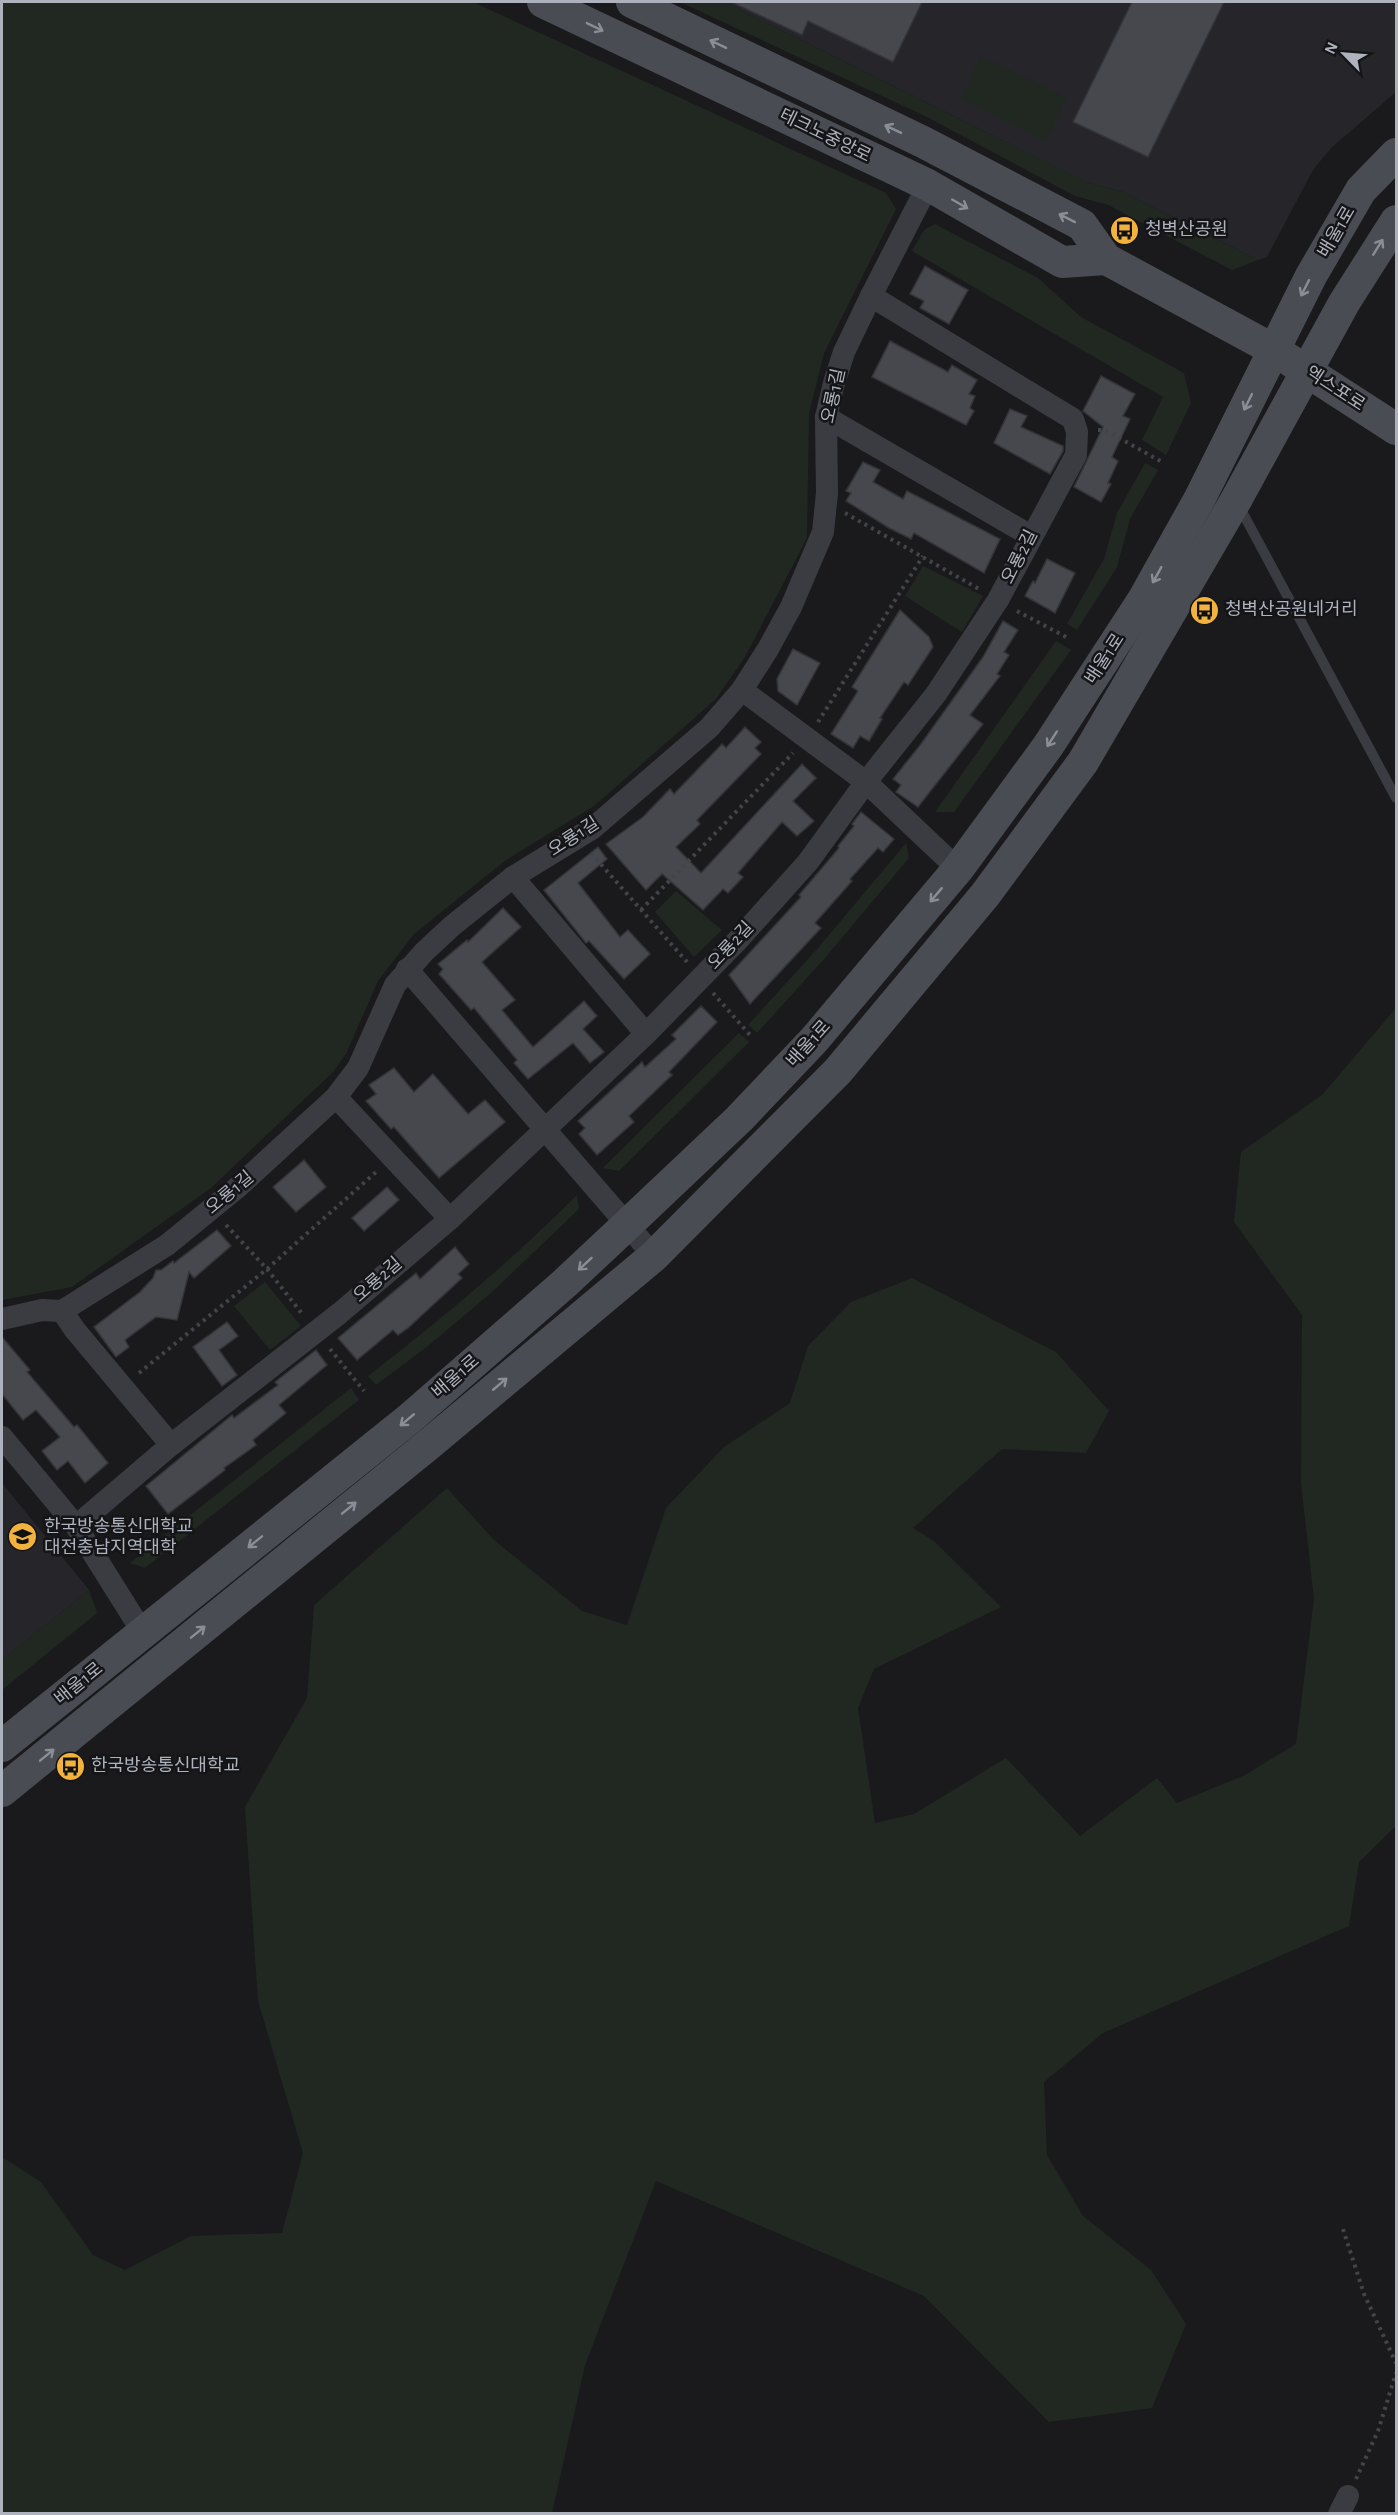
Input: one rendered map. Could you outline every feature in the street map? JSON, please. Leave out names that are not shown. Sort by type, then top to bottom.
[{"type":"main road","name":"테크노중앙로","points":[[543,2],[928,185],[1062,262],[1106,259]]},
{"type":"main road","name":"테크노중앙로","points":[[632,2],[922,142],[1082,225],[1106,259],[1274,350]]},
{"type":"main road","name":"배울1로","points":[[2,1746],[409,1419],[628,1224],[739,1119],[814,1040],[958,869],[1048,746],[1143,600],[1200,498],[1311,276],[1361,190],[1396,154]]},
{"type":"main road","name":"배울1로","points":[[2,1791],[428,1445],[654,1256],[838,1071],[985,895],[1083,762],[1236,500],[1344,303],[1396,220]]},
{"type":"main road","name":"엑스포로","points":[[1274,350],[1396,429]]},
{"type":"street","name":"오룡1길","points":[[2,1319],[42,1310],[62,1311],[167,1245],[211,1209],[336,1097],[358,1068],[395,985],[407,969],[452,926],[513,877],[593,828],[709,728],[742,690],[768,649],[809,567],[823,532],[826,502],[826,417],[844,352],[928,185]]},
{"type":"street","points":[[871,296],[1073,419],[1077,432]]},
{"type":"street","points":[[826,417],[1031,536]]},
{"type":"street","name":"오룡2길","points":[[76,1526],[171,1445],[316,1332],[450,1219],[646,1034],[808,862],[866,782],[936,694],[998,600],[1076,454],[1077,432]]},
{"type":"street","points":[[742,690],[866,782],[958,869]]},
{"type":"street","points":[[513,877],[646,1034]]},
{"type":"street","points":[[407,969],[654,1256]]},
{"type":"street","points":[[336,1097],[450,1219]]},
{"type":"street","points":[[62,1311],[171,1445]]},
{"type":"street","points":[[2,1437],[76,1526],[142,1633]]},
{"type":"lane","points":[[1236,500],[1396,798]]},
{"type":"path","points":[[1077,432],[1104,430],[1162,462]]},
{"type":"path","points":[[826,502],[1070,639]]},
{"type":"path","points":[[641,910],[807,739],[923,556]]},
{"type":"path","points":[[577,837],[750,1035]]},
{"type":"path","points":[[122,1386],[267,1269],[393,1158]]},
{"type":"path","points":[[211,1209],[267,1269],[364,1391]]},
{"type":"path","points":[[1343,2229],[1364,2294],[1396,2363]]},
{"type":"path","points":[[1344,2505],[1378,2431],[1396,2373]]},
{"type":"shaded area","points":[[2,2],[473,2],[886,193],[896,209],[824,353],[809,413],[807,538],[745,657],[716,699],[594,806],[506,860],[414,934],[378,981],[346,1054],[333,1072],[211,1188],[72,1287],[2,1300]]},
{"type":"shaded area","points":[[680,2],[725,2],[1086,182],[1123,192],[1258,260],[1232,270],[1108,205],[1075,196],[925,116]]},
{"type":"shaded area","points":[[725,2],[1396,2],[1396,92],[1331,148],[1313,170],[1267,257],[1258,260],[1123,192],[1086,182]]},
{"type":"shaded area","points":[[981,56],[1067,98],[1045,141],[961,99]]},
{"type":"shaded area","points":[[935,224],[1038,278],[1081,317],[1184,373],[1191,403],[1166,455],[1142,440],[1163,397],[912,251],[924,230]]},
{"type":"shaded area","points":[[1145,463],[1158,470],[1130,519],[1117,567],[1077,630],[1067,624],[1104,559],[1117,513]]},
{"type":"shaded area","points":[[923,566],[983,596],[962,632],[905,596]]},
{"type":"shaded area","points":[[1056,641],[1071,650],[954,812],[935,812]]},
{"type":"shaded area","points":[[906,843],[909,858],[825,958],[757,1033],[748,1025],[818,948]]},
{"type":"shaded area","points":[[676,891],[722,930],[694,957],[655,912]]},
{"type":"shaded area","points":[[1396,1008],[1396,1826],[1359,1862],[1349,1926],[1103,2033],[1044,2082],[1047,2155],[1083,2216],[1151,2270],[1186,2324],[1152,2408],[1049,2422],[924,2296],[656,2181],[585,2365],[552,2513],[2,2513],[2,2157],[41,2182],[93,2255],[125,2270],[191,2236],[282,2233],[303,2153],[258,2001],[245,1807],[307,1698],[314,1605],[447,1488],[494,1540],[582,1611],[627,1625],[666,1508],[724,1447],[790,1403],[808,1346],[851,1302],[912,1278],[1056,1352],[1109,1411],[1086,1453],[1002,1449],[913,1528],[934,1541],[1001,1607],[874,1669],[858,1708],[875,1823],[914,1814],[1006,1758],[1080,1836],[1157,1778],[1177,1803],[1245,1775],[1296,1744],[1314,1599],[1301,1483],[1302,1315],[1234,1222],[1241,1152],[1322,1095]]},
{"type":"shaded area","points":[[739,1033],[749,1042],[619,1171],[603,1168]]},
{"type":"shaded area","points":[[577,1195],[579,1209],[491,1293],[428,1346],[376,1385],[368,1376],[475,1289]]},
{"type":"shaded area","points":[[265,1282],[301,1326],[270,1350],[234,1306]]},
{"type":"shaded area","points":[[351,1388],[359,1400],[145,1568],[130,1563]]},
{"type":"shaded area","name":"한국방송통신대학교 대전충남지역대학","points":[[2,1483],[89,1590],[2,1660]]},
{"type":"shaded area","points":[[89,1590],[97,1613],[2,1690],[2,1660]]},
{"type":"building","points":[[731,2],[922,2],[893,62],[808,21],[802,35]]},
{"type":"building","points":[[1132,2],[1224,2],[1148,157],[1073,122]]},
{"type":"building","points":[[925,266],[968,290],[949,324],[920,308],[924,301],[910,294]]},
{"type":"building","points":[[890,341],[948,372],[952,365],[977,380],[969,394],[975,396],[970,408],[974,411],[966,425],[872,377]]},
{"type":"building","points":[[1101,376],[1135,394],[1123,416],[1130,419],[1112,457],[1118,461],[1108,483],[1111,484],[1101,502],[1074,487],[1103,427],[1083,411]]},
{"type":"building","points":[[1010,409],[1027,416],[1021,427],[1063,446],[1063,451],[1050,474],[994,443]]},
{"type":"building","points":[[863,462],[880,470],[873,482],[903,499],[907,491],[1000,539],[984,573],[914,533],[911,539],[889,528],[846,501],[851,493],[846,491]]},
{"type":"building","points":[[1047,559],[1075,573],[1055,613],[1025,596],[1033,581],[1035,583]]},
{"type":"building","points":[[900,610],[929,637],[933,647],[908,685],[904,682],[880,718],[882,719],[869,741],[860,736],[853,748],[831,734],[858,691],[852,687]]},
{"type":"building","points":[[1003,621],[1018,630],[1004,652],[1009,655],[997,674],[1000,676],[970,715],[983,724],[918,807],[896,792],[901,785],[893,779],[983,657]]},
{"type":"building","points":[[793,649],[820,663],[797,705],[778,691],[777,679]]},
{"type":"building","points":[[745,727],[761,742],[755,748],[761,754],[697,820],[700,824],[676,847],[701,873],[802,764],[816,778],[793,801],[814,821],[797,836],[782,822],[738,873],[743,877],[728,893],[723,889],[703,910],[662,874],[646,890],[606,844],[643,817],[670,789],[674,794],[722,744],[726,748]]},
{"type":"building","points":[[861,812],[894,839],[883,852],[878,848],[850,879],[852,881],[815,923],[821,928],[750,1004],[729,975],[801,897],[799,895],[839,848],[838,846],[854,826],[852,824]]},
{"type":"building","points":[[598,847],[607,859],[578,883],[620,937],[628,930],[650,954],[624,979],[589,941],[586,943],[544,890]]},
{"type":"building","points":[[503,908],[521,927],[482,962],[515,1000],[502,1010],[533,1047],[584,1001],[597,1016],[583,1029],[604,1052],[590,1063],[573,1043],[528,1079],[514,1063],[517,1060],[474,1008],[471,1010],[439,974],[443,969],[438,964],[467,940],[468,942]]},
{"type":"building","points":[[701,1006],[717,1022],[669,1072],[672,1075],[629,1116],[634,1122],[597,1155],[579,1134],[585,1128],[578,1121],[642,1062],[645,1067],[676,1039],[672,1035]]},
{"type":"building","points":[[394,1068],[414,1092],[433,1074],[468,1114],[485,1100],[505,1122],[439,1178],[394,1127],[391,1129],[366,1101],[376,1094],[369,1085]]},
{"type":"building","points":[[304,1160],[326,1187],[296,1212],[273,1187]]},
{"type":"building","points":[[387,1187],[399,1200],[364,1231],[352,1218]]},
{"type":"building","points":[[217,1230],[231,1246],[194,1278],[189,1272],[177,1320],[156,1317],[125,1340],[129,1347],[116,1357],[94,1327],[140,1292],[153,1278],[156,1270],[161,1270],[173,1261],[174,1263]]},
{"type":"building","points":[[455,1247],[469,1264],[458,1274],[462,1278],[408,1328],[398,1335],[393,1330],[357,1360],[338,1338],[416,1273],[420,1279]]},
{"type":"building","points":[[227,1322],[238,1336],[219,1350],[237,1375],[222,1386],[193,1347]]},
{"type":"building","points":[[2,1337],[30,1370],[27,1372],[74,1427],[77,1425],[108,1463],[85,1483],[68,1461],[57,1470],[42,1451],[60,1437],[36,1410],[23,1420],[2,1394]]},
{"type":"building","points":[[316,1350],[327,1365],[279,1405],[286,1413],[253,1440],[256,1445],[168,1514],[146,1486],[232,1415],[234,1418],[278,1385],[275,1382]]},
{"type":"place","name":"청벽산공원","points":[[1124,230]]},
{"type":"place","name":"청벽산공원네거리","points":[[1204,610]]},
{"type":"place","name":"한국방송통신대학교 대전충남지역대학","points":[[23,1537]]},
{"type":"place","name":"한국방송통신대학교","points":[[70,1766]]}]
